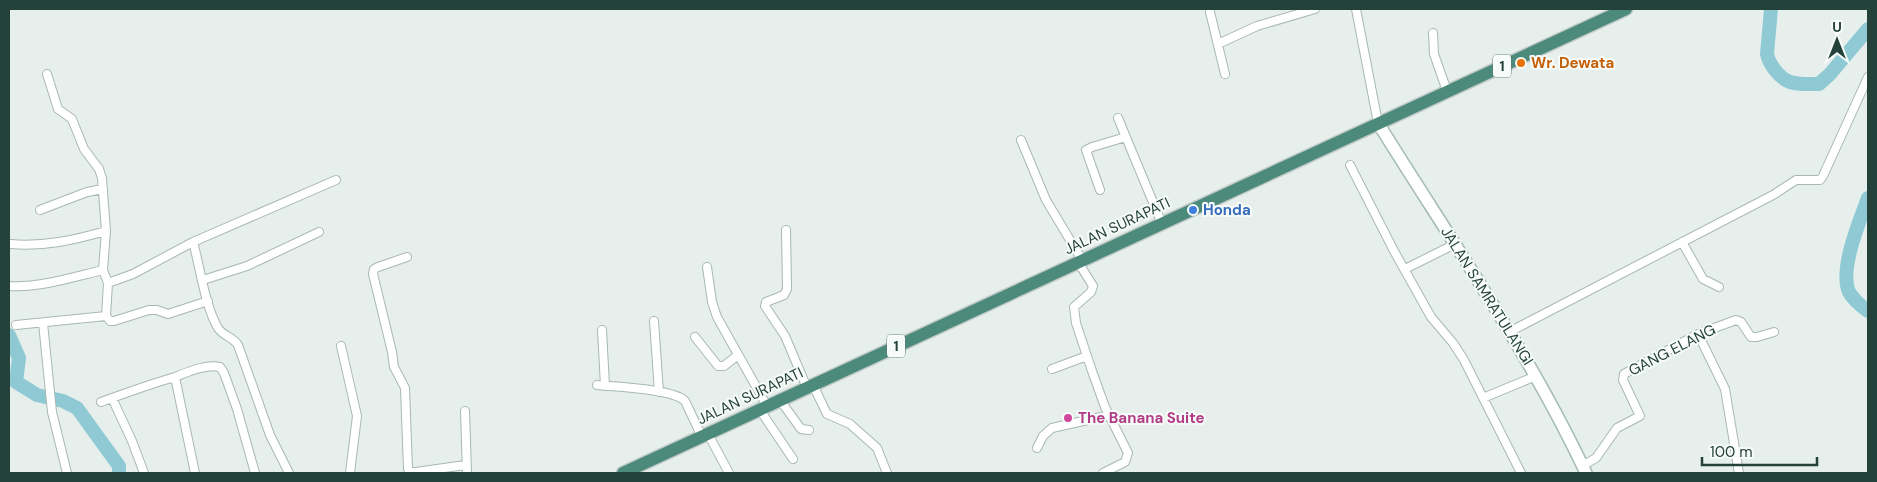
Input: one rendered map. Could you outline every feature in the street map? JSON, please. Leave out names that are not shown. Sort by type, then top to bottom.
[{"type":"highway","name":"JALAN SURAPATI","points":[[623,473],[1619,10]]},
{"type":"main road","name":"JALAN SAMRATULANGI","points":[[1378,123],[1510,331],[1536,376],[1584,469]]},
{"type":"street","points":[[1218,44],[1257,26],[1315,9]]},
{"type":"street","points":[[1356,9],[1378,123]]},
{"type":"street","points":[[1210,12],[1225,74]]},
{"type":"street","points":[[1433,33],[1434,54],[1447,91]]},
{"type":"street","points":[[47,74],[56,106],[72,119],[87,154],[99,169],[103,189],[106,231],[103,270],[108,283],[106,316],[110,321],[114,321],[149,310],[157,310],[168,314],[208,301]]},
{"type":"street","points":[[1510,331],[1773,195],[1796,180],[1818,181],[1822,178],[1868,77]]},
{"type":"street","points":[[1118,118],[1162,224]]},
{"type":"street","points":[[1100,190],[1086,150],[1126,138]]},
{"type":"street","points":[[1021,140],[1046,200],[1093,286],[1091,292],[1075,305],[1073,310],[1092,371],[1128,453],[1128,458],[1125,462],[1104,473]]},
{"type":"street","points":[[1350,165],[1431,317],[1453,343],[1464,360],[1521,473]]},
{"type":"street","points":[[108,283],[133,274],[193,242],[336,180]]},
{"type":"street","points":[[40,210],[86,192],[103,189]]},
{"type":"street","points":[[786,230],[787,289],[784,295],[766,302],[765,306],[785,336],[810,386],[827,414],[850,424],[877,448],[886,473]]},
{"type":"street","points":[[10,244],[26,246],[55,243],[106,231]]},
{"type":"street","points":[[203,280],[247,266],[319,232]]},
{"type":"street","points":[[193,242],[216,324],[221,333],[238,344],[270,435],[288,473]]},
{"type":"street","points":[[1682,242],[1703,279],[1719,287]]},
{"type":"street","points":[[1405,269],[1455,244]]},
{"type":"street","points":[[407,257],[378,266],[374,274],[394,368],[405,388],[408,469],[410,472],[466,469],[465,410]]},
{"type":"street","points":[[707,267],[716,317],[738,355],[763,408],[793,459]]},
{"type":"street","points":[[9,286],[29,286],[103,270]]},
{"type":"street","points":[[16,325],[106,316]]},
{"type":"street","name":"GANG ELANG","points":[[1584,469],[1596,458],[1617,428],[1640,416],[1623,380],[1624,374],[1698,334],[1738,320],[1752,337],[1774,332]]},
{"type":"street","points":[[654,321],[659,392]]},
{"type":"street","points":[[43,323],[52,412],[67,473]]},
{"type":"street","points":[[602,330],[602,386],[674,394],[681,397],[729,473]]},
{"type":"street","points":[[1698,334],[1725,389],[1739,473]]},
{"type":"street","points":[[695,338],[718,366],[724,366],[738,355]]},
{"type":"street","points":[[340,346],[358,416],[350,473]]},
{"type":"street","points":[[1052,369],[1087,356]]},
{"type":"street","points":[[101,402],[149,384],[195,370],[213,366],[221,368],[242,424],[255,473]]},
{"type":"street","points":[[175,376],[195,473]]},
{"type":"street","points":[[1483,398],[1536,376]]},
{"type":"street","points":[[112,398],[132,441],[144,473]]},
{"type":"street","points":[[780,400],[801,428],[809,430]]},
{"type":"street","points":[[1038,448],[1042,436],[1052,428],[1110,415]]},
{"type":"waterway","points":[[1771,9],[1768,58],[1778,74],[1793,83],[1819,84],[1830,74],[1868,29]]},
{"type":"waterway","points":[[1868,198],[1856,231],[1847,271],[1849,292],[1868,311]]},
{"type":"waterway","points":[[9,335],[19,358],[16,382],[37,395],[63,401],[77,408],[119,466],[119,473]]},
{"type":"place","name":"Wr. Dewata","points":[[1521,63]]},
{"type":"place","name":"Honda","points":[[1193,210]]},
{"type":"place","name":"The Banana Suite","points":[[1068,418]]}]
